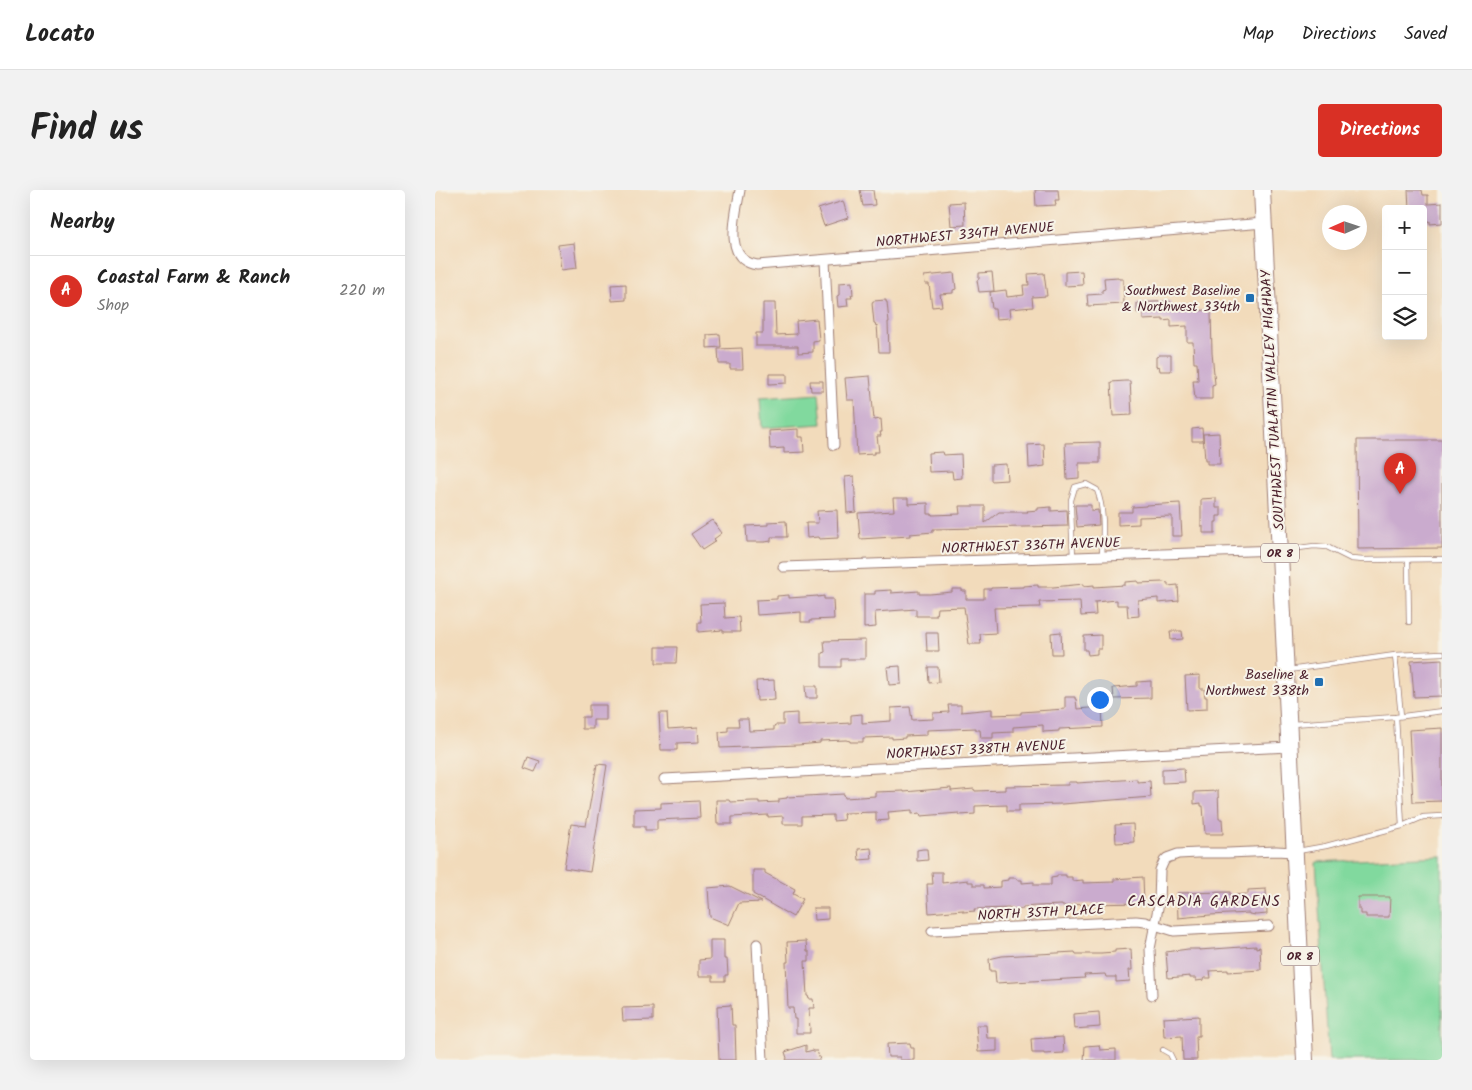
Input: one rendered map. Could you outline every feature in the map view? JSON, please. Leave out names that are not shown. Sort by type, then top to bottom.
[{"type":"highway","name":"SOUTHWEST TUALATIN VALLEY HIGHWAY","points":[[1262,190],[1305,1060]]},
{"type":"street","name":"NORTHWEST 334TH AVENUE","points":[[740,190],[733,235],[737,253],[746,262],[757,265],[1263,223]]},
{"type":"street","points":[[825,260],[834,444]]},
{"type":"street","name":"NORTHWEST 336TH AVENUE","points":[[783,567],[1280,550]]},
{"type":"street","name":"NORTHWEST 338TH AVENUE","points":[[664,778],[1290,747]]},
{"type":"street","points":[[1152,996],[1150,949],[1160,896],[1160,870],[1164,861],[1173,855],[1197,852],[1294,852]]},
{"type":"street","name":"NORTH 35TH PLACE","points":[[932,931],[1136,921],[1173,931],[1269,926]]},
{"type":"street","points":[[757,944],[763,1060]]},
{"type":"lane","points":[[1073,557],[1071,500],[1075,487],[1086,484],[1097,490],[1102,501],[1104,530],[1102,556]]},
{"type":"lane","points":[[1280,550],[1314,546],[1327,547],[1351,559],[1442,559]]},
{"type":"lane","points":[[1408,560],[1409,622]]},
{"type":"lane","points":[[1286,671],[1395,656],[1442,653]]},
{"type":"lane","points":[[1395,656],[1402,826]]},
{"type":"lane","points":[[1289,724],[1442,711]]},
{"type":"lane","points":[[1294,852],[1326,846],[1402,826],[1423,817],[1442,816]]},
{"type":"lane","points":[[1163,1050],[1170,1054],[1173,1060]]},
{"type":"green space","points":[[819,394],[822,424],[762,428],[760,398]]},
{"type":"green space","points":[[1442,856],[1442,1060],[1329,1060],[1316,862]]},
{"type":"building","points":[[860,190],[873,190],[875,205],[863,206]]},
{"type":"building","points":[[1035,190],[1058,190],[1059,200],[1055,200],[1056,205],[1036,206]]},
{"type":"building","points":[[1408,190],[1422,190],[1423,195],[1428,195],[1428,204],[1442,203],[1442,223],[1430,224],[1430,221],[1427,221],[1427,205],[1409,205]]},
{"type":"building","points":[[843,201],[848,218],[824,226],[818,209]]},
{"type":"building","points":[[964,202],[965,225],[951,226],[949,203]]},
{"type":"building","points":[[574,243],[577,268],[561,270],[558,245]]},
{"type":"building","points":[[1082,271],[1083,285],[1065,286],[1065,272]]},
{"type":"building","points":[[992,272],[994,291],[979,292],[977,280],[979,279],[979,273]]},
{"type":"building","points":[[954,273],[956,289],[953,290],[953,293],[940,294],[942,306],[932,307],[929,284],[925,284],[924,276]]},
{"type":"building","points":[[1044,273],[1047,296],[1032,297],[1033,307],[1009,309],[1010,318],[996,319],[995,309],[992,309],[990,292],[1006,290],[1007,297],[1024,295],[1023,285],[1029,285],[1028,274]]},
{"type":"building","points":[[1118,277],[1123,279],[1124,304],[1088,306],[1087,295],[1102,294],[1102,290],[1105,289],[1104,278]]},
{"type":"building","points":[[852,282],[853,295],[851,295],[852,298],[847,298],[848,306],[838,307],[839,283]]},
{"type":"building","points":[[626,284],[626,300],[612,301],[611,285]]},
{"type":"building","points":[[886,300],[889,322],[889,352],[879,352],[877,325],[874,323],[872,303],[873,301]]},
{"type":"building","points":[[1170,301],[1171,307],[1195,306],[1196,311],[1208,310],[1208,312],[1211,312],[1215,384],[1212,385],[1212,399],[1195,399],[1193,380],[1198,380],[1197,363],[1194,363],[1193,342],[1187,342],[1187,326],[1171,327],[1171,320],[1143,320],[1143,312],[1137,313],[1137,303]]},
{"type":"building","points":[[763,303],[775,303],[776,335],[797,334],[796,321],[817,319],[819,340],[813,341],[813,352],[798,353],[798,346],[756,346],[756,333],[763,333]]},
{"type":"building","points":[[720,334],[721,347],[707,348],[707,335]]},
{"type":"building","points":[[742,348],[743,369],[730,369],[730,364],[719,364],[718,349]]},
{"type":"building","points":[[1159,355],[1171,355],[1171,371],[1160,371],[1159,366],[1156,367],[1156,357]]},
{"type":"building","points":[[769,374],[787,374],[787,383],[769,384]]},
{"type":"building","points":[[870,376],[874,420],[881,419],[882,432],[880,432],[881,436],[877,436],[879,452],[857,455],[854,400],[847,400],[845,378]]},
{"type":"building","points":[[810,381],[823,381],[823,391],[811,391]]},
{"type":"building","points":[[1130,381],[1132,415],[1113,416],[1111,382]]},
{"type":"building","points":[[1202,428],[1203,441],[1192,441],[1192,429]]},
{"type":"building","points":[[798,429],[798,437],[803,437],[804,452],[784,453],[784,448],[770,449],[769,431]]},
{"type":"building","points":[[1219,433],[1220,464],[1207,464],[1203,434]]},
{"type":"building","points":[[1357,440],[1442,440],[1442,548],[1358,549]]},
{"type":"building","points":[[1100,442],[1100,463],[1079,463],[1079,478],[1067,479],[1065,443]]},
{"type":"building","points":[[1044,444],[1045,466],[1029,468],[1028,445]]},
{"type":"building","points":[[942,452],[943,455],[961,454],[962,478],[953,479],[952,471],[929,472],[928,453]]},
{"type":"building","points":[[1006,464],[1007,480],[991,481],[991,465]]},
{"type":"building","points":[[854,476],[856,512],[847,513],[845,477]]},
{"type":"building","points":[[893,498],[908,498],[908,504],[928,503],[928,514],[932,515],[960,514],[959,506],[985,506],[985,523],[999,512],[1028,512],[1038,510],[1038,508],[1051,507],[1051,511],[1067,510],[1068,526],[933,529],[933,532],[910,534],[910,536],[860,539],[858,513],[894,511]]},
{"type":"building","points":[[1216,498],[1216,508],[1221,508],[1221,516],[1217,516],[1215,533],[1203,533],[1203,526],[1201,526],[1201,499]]},
{"type":"building","points":[[1180,503],[1182,536],[1172,536],[1172,516],[1139,517],[1139,524],[1118,525],[1118,512],[1132,512],[1132,507]]},
{"type":"building","points":[[1075,505],[1091,505],[1091,511],[1098,510],[1099,525],[1077,527]]},
{"type":"building","points":[[837,510],[838,538],[807,538],[806,523],[818,523],[817,511]]},
{"type":"building","points":[[712,520],[722,533],[714,539],[716,541],[702,550],[691,534]]},
{"type":"building","points":[[786,521],[787,537],[771,537],[771,541],[765,542],[747,542],[746,526],[768,525],[768,522]]},
{"type":"building","points":[[1138,581],[1138,583],[1163,582],[1168,583],[1168,586],[1178,585],[1179,601],[1158,603],[1158,598],[1138,600],[1139,616],[1128,617],[1127,605],[1117,605],[1117,600],[1095,602],[1096,615],[1081,616],[1080,601],[1039,602],[1040,607],[994,608],[996,633],[980,634],[981,644],[969,644],[964,607],[937,608],[936,616],[916,616],[916,609],[875,612],[876,627],[864,628],[864,594],[875,594],[875,591],[891,590],[891,593],[919,591],[919,594],[930,594],[952,592],[952,589],[962,589],[962,591],[966,591],[966,599],[984,599],[984,589],[991,588],[1038,585],[1038,587],[1053,587],[1084,584],[1084,586],[1094,585],[1094,587],[1125,585],[1125,582]]},
{"type":"building","points":[[789,595],[789,598],[824,596],[824,599],[833,599],[834,619],[801,622],[801,612],[757,615],[756,600],[777,599],[777,596]]},
{"type":"building","points":[[724,603],[725,618],[739,617],[740,632],[723,632],[723,630],[698,632],[698,622],[701,622],[700,604]]},
{"type":"building","points":[[1170,631],[1182,631],[1183,639],[1171,640]]},
{"type":"building","points":[[1061,632],[1062,654],[1052,654],[1051,633]]},
{"type":"building","points":[[926,633],[938,633],[939,651],[927,651]]},
{"type":"building","points":[[1101,635],[1101,649],[1097,649],[1097,654],[1088,655],[1087,650],[1084,650],[1084,636]]},
{"type":"building","points":[[865,640],[865,659],[841,659],[841,667],[822,667],[822,653],[825,652],[824,641]]},
{"type":"building","points":[[656,647],[677,647],[676,663],[656,663]]},
{"type":"building","points":[[1442,659],[1442,696],[1414,697],[1411,661]]},
{"type":"building","points":[[900,666],[901,684],[889,685],[887,667]]},
{"type":"building","points":[[928,667],[938,667],[939,682],[929,683]]},
{"type":"building","points":[[1200,675],[1200,689],[1204,689],[1205,697],[1207,697],[1207,709],[1187,710],[1185,676]]},
{"type":"building","points":[[774,680],[775,700],[757,701],[756,681]]},
{"type":"building","points":[[1151,681],[1151,698],[1114,699],[1113,688],[1137,686],[1137,682]]},
{"type":"building","points":[[805,686],[817,686],[817,698],[806,698]]},
{"type":"building","points":[[1065,697],[1075,697],[1077,709],[1102,707],[1103,727],[1059,729],[1059,731],[1043,732],[1043,725],[1013,727],[1013,732],[993,733],[993,738],[981,738],[980,730],[976,730],[976,728],[927,730],[927,735],[905,736],[905,738],[892,739],[892,737],[863,738],[863,742],[850,742],[846,740],[820,741],[820,743],[798,745],[720,748],[719,732],[728,731],[728,726],[739,726],[738,719],[748,719],[749,731],[774,730],[775,725],[783,725],[783,714],[797,713],[797,726],[851,723],[851,715],[862,714],[862,723],[891,721],[891,708],[910,707],[912,720],[933,719],[933,713],[949,712],[948,705],[961,705],[961,712],[992,709],[992,715],[1021,714],[1021,712],[1065,709]]},
{"type":"building","points":[[589,705],[606,705],[606,720],[593,720],[593,729],[582,729],[582,717],[589,717]]},
{"type":"building","points":[[659,713],[667,713],[668,729],[698,727],[699,742],[677,743],[677,750],[661,750]]},
{"type":"building","points":[[1442,728],[1442,801],[1413,802],[1409,730]]},
{"type":"building","points":[[528,757],[540,761],[535,772],[524,768]]},
{"type":"building","points":[[597,764],[607,765],[590,872],[564,868],[571,824],[586,826]]},
{"type":"building","points":[[1184,768],[1185,782],[1162,783],[1162,769]]},
{"type":"building","points":[[1137,779],[1137,782],[1150,781],[1151,797],[1062,804],[1019,805],[1019,811],[1007,811],[1007,805],[975,806],[975,814],[960,815],[959,813],[921,816],[920,813],[912,814],[912,810],[888,812],[889,820],[876,821],[876,812],[845,813],[843,814],[844,820],[833,821],[833,815],[802,816],[802,824],[783,824],[783,816],[768,817],[768,815],[732,817],[732,824],[717,824],[716,800],[729,800],[730,802],[759,801],[759,803],[779,802],[779,799],[787,797],[844,794],[845,798],[875,796],[875,792],[904,792],[951,788],[951,791],[974,789],[975,791],[1005,790],[1005,786],[1068,785],[1068,782]]},
{"type":"building","points":[[1218,791],[1219,819],[1222,819],[1223,834],[1205,834],[1203,806],[1201,806],[1201,803],[1194,804],[1194,792]]},
{"type":"building","points":[[699,801],[700,818],[657,820],[657,830],[645,830],[645,826],[634,826],[634,809],[661,808],[661,803]]},
{"type":"building","points":[[1133,824],[1134,842],[1116,843],[1115,825]]},
{"type":"building","points":[[871,848],[872,859],[859,860],[858,849]]},
{"type":"building","points":[[927,849],[928,860],[917,861],[917,850]]},
{"type":"building","points":[[753,870],[765,870],[765,873],[795,889],[793,894],[803,899],[793,917],[753,894]]},
{"type":"building","points":[[932,872],[942,872],[942,883],[968,880],[968,882],[973,882],[973,885],[984,885],[984,888],[1001,887],[1001,881],[1008,880],[1008,878],[1022,880],[1022,883],[1034,882],[1034,885],[1051,885],[1051,878],[1057,877],[1057,875],[1072,877],[1072,881],[1083,880],[1083,883],[1114,882],[1114,879],[1143,877],[1144,903],[1036,906],[1013,910],[1013,908],[974,909],[975,911],[963,912],[963,910],[929,913],[927,884],[933,884]]},
{"type":"building","points":[[730,886],[762,902],[739,903],[729,925],[710,917],[708,888]]},
{"type":"building","points":[[1266,889],[1267,914],[1256,915],[1249,913],[1178,918],[1177,893],[1230,892],[1230,895],[1248,894],[1248,890]]},
{"type":"building","points":[[1358,897],[1390,897],[1389,917],[1366,917],[1366,914],[1360,914]]},
{"type":"building","points":[[813,908],[828,908],[828,919],[814,920]]},
{"type":"building","points":[[710,940],[724,940],[724,959],[727,959],[728,975],[725,975],[725,981],[713,981],[713,976],[699,976],[699,960],[710,959]]},
{"type":"building","points":[[806,941],[807,951],[809,951],[809,961],[805,961],[807,996],[809,999],[813,999],[814,1008],[809,1008],[810,1033],[796,1033],[796,1019],[794,1019],[793,1008],[788,1008],[787,942]]},
{"type":"building","points":[[1256,946],[1256,948],[1260,947],[1261,970],[1210,971],[1211,978],[1196,981],[1196,978],[1190,978],[1190,976],[1168,978],[1166,952],[1188,949]]},
{"type":"building","points":[[1131,949],[1132,970],[1129,970],[1130,981],[1116,982],[1116,977],[1106,977],[1105,974],[1084,975],[1085,978],[996,983],[995,971],[990,971],[989,959],[1002,956],[1075,952],[1076,954],[1102,954],[1115,952],[1115,950]]},
{"type":"building","points":[[731,1005],[732,1025],[735,1025],[736,1060],[719,1060],[717,1006]]},
{"type":"building","points":[[653,1007],[653,1020],[623,1021],[622,1008]]},
{"type":"building","points":[[1099,1012],[1100,1027],[1074,1029],[1073,1014]]},
{"type":"building","points":[[1199,1016],[1199,1036],[1196,1036],[1197,1060],[1183,1060],[1182,1036],[1164,1037],[1163,1018]]},
{"type":"building","points":[[976,1025],[986,1025],[987,1038],[997,1038],[997,1051],[978,1052]]},
{"type":"building","points":[[1063,1037],[1064,1053],[1032,1053],[1031,1039]]},
{"type":"building","points":[[910,1043],[911,1048],[914,1048],[914,1060],[900,1060],[900,1057],[888,1057],[887,1044]]},
{"type":"building","points":[[806,1045],[806,1052],[817,1051],[820,1060],[786,1060],[785,1052]]},
{"type":"building","points":[[1099,1045],[1100,1050],[1116,1049],[1116,1060],[1084,1060],[1085,1046]]},
{"type":"place","name":"Southwest Baseline & Northwest 334th","points":[[1250,298]]},
{"type":"place","name":"Coastal Farm & Ranch","points":[[1400,494]]},
{"type":"place","name":"Baseline & Northwest 338th","points":[[1319,682]]},
{"type":"district","name":"CASCADIA GARDENS","points":[[1204,901]]}]
